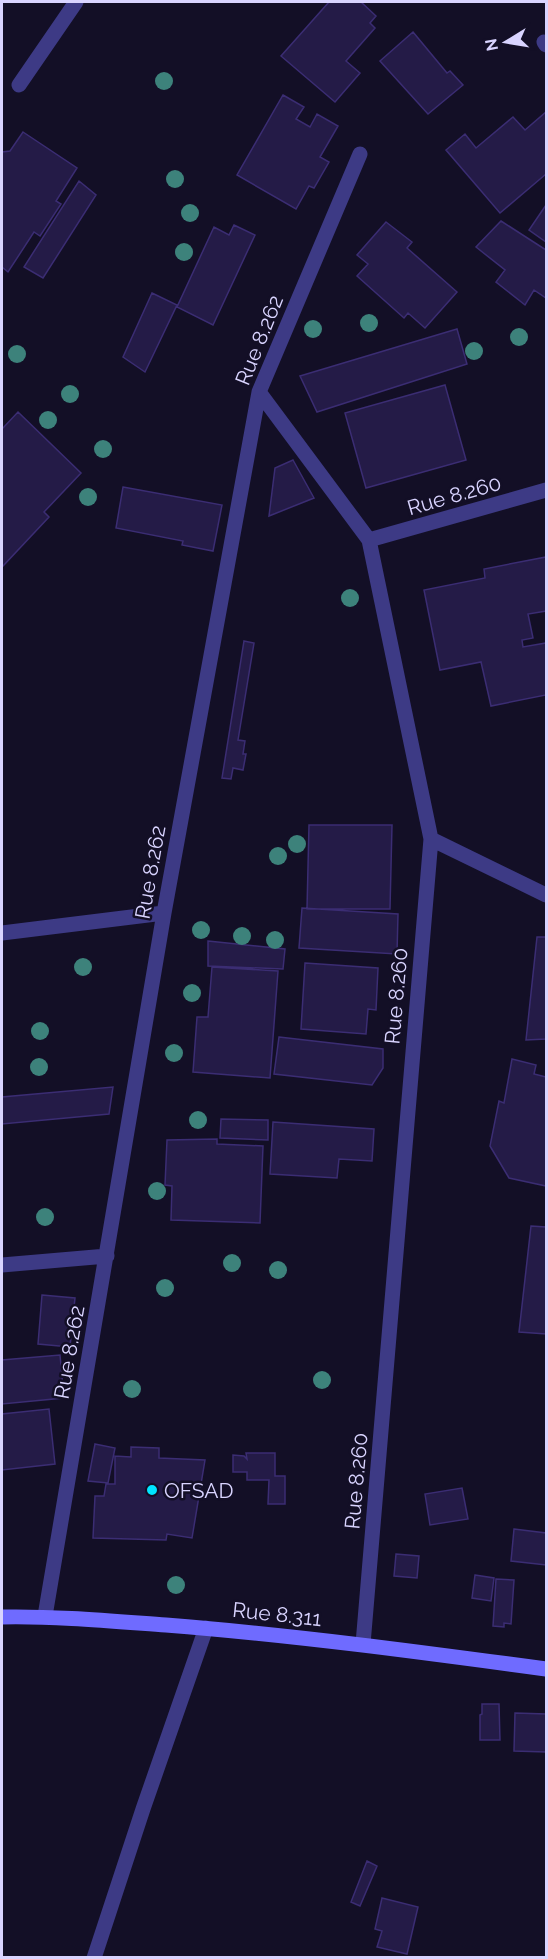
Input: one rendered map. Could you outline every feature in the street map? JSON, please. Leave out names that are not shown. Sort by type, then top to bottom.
[{"type":"main road","name":"Rue 8.311","points":[[2,1617],[45,1616],[206,1628],[363,1644],[546,1669]]},
{"type":"street","points":[[19,85],[76,2]]},
{"type":"street","name":"Rue 8.262","points":[[45,1616],[164,914],[259,392],[360,154]]},
{"type":"street","points":[[259,392],[369,540]]},
{"type":"street","name":"Rue 8.260","points":[[363,1644],[431,839],[369,540],[546,490]]},
{"type":"street","points":[[431,839],[546,896]]},
{"type":"street","points":[[2,933],[164,914]]},
{"type":"street","points":[[2,1265],[107,1256]]},
{"type":"street","points":[[94,1958],[206,1628]]},
{"type":"building","points":[[329,2],[361,2],[376,16],[370,23],[375,28],[346,61],[360,73],[335,102],[281,56]]},
{"type":"building","points":[[413,32],[447,73],[450,71],[463,85],[428,114],[380,61]]},
{"type":"building","points":[[283,95],[304,107],[296,119],[310,127],[317,114],[338,126],[320,157],[329,162],[314,188],[309,186],[296,209],[237,175]]},
{"type":"building","points":[[546,112],[546,174],[500,213],[446,150],[465,134],[476,148],[513,117],[525,130]]},
{"type":"building","points":[[23,132],[77,168],[56,201],[61,204],[40,236],[34,232],[8,272],[2,267],[2,152],[10,151]]},
{"type":"building","points":[[79,181],[96,195],[43,278],[24,267]]},
{"type":"building","points":[[546,205],[546,242],[529,230]]},
{"type":"building","points":[[501,221],[546,250],[546,298],[534,290],[525,305],[496,282],[505,270],[476,247]]},
{"type":"building","points":[[386,222],[412,242],[407,248],[457,292],[425,328],[408,313],[404,318],[357,276],[368,264],[357,255]]},
{"type":"building","points":[[234,225],[255,235],[213,325],[177,307],[214,227],[229,235]]},
{"type":"building","points":[[152,293],[177,305],[145,372],[123,357]]},
{"type":"building","points":[[457,329],[467,364],[317,412],[300,376]]},
{"type":"building","points":[[445,385],[466,460],[366,488],[345,413]]},
{"type":"building","points":[[18,412],[81,473],[44,512],[49,517],[2,567],[2,429]]},
{"type":"building","points":[[293,460],[314,498],[269,516],[275,468]]},
{"type":"building","points":[[123,487],[222,505],[213,551],[182,545],[183,541],[116,528]]},
{"type":"building","points":[[546,557],[546,611],[528,614],[533,638],[522,640],[523,647],[546,643],[546,695],[491,706],[481,662],[440,670],[424,590],[485,578],[484,569]]},
{"type":"building","points":[[244,641],[254,643],[238,740],[245,741],[243,754],[246,754],[243,770],[233,768],[231,779],[222,778]]},
{"type":"building","points":[[309,825],[392,825],[390,909],[307,909]]},
{"type":"building","points":[[302,908],[398,914],[397,954],[299,948]]},
{"type":"building","points":[[537,937],[546,937],[546,1039],[526,1040]]},
{"type":"building","points":[[208,941],[285,949],[283,969],[208,966]]},
{"type":"building","points":[[305,963],[378,968],[376,1010],[368,1009],[366,1034],[301,1029]]},
{"type":"building","points":[[212,967],[278,971],[270,1078],[193,1072],[197,1017],[208,1017]]},
{"type":"building","points":[[279,1037],[383,1049],[383,1068],[372,1085],[274,1074]]},
{"type":"building","points":[[512,1059],[536,1065],[534,1074],[546,1077],[546,1186],[509,1178],[490,1146],[499,1101],[504,1103]]},
{"type":"building","points":[[113,1087],[109,1114],[2,1124],[2,1097]]},
{"type":"building","points":[[221,1119],[268,1120],[268,1140],[220,1138]]},
{"type":"building","points":[[273,1122],[374,1129],[372,1161],[339,1159],[337,1178],[270,1174]]},
{"type":"building","points":[[217,1139],[217,1144],[263,1146],[260,1223],[171,1220],[172,1186],[165,1185],[167,1140]]},
{"type":"building","points":[[531,1226],[546,1227],[546,1334],[519,1332]]},
{"type":"building","points":[[42,1295],[75,1298],[70,1347],[38,1344]]},
{"type":"building","points":[[60,1355],[64,1398],[2,1404],[2,1360]]},
{"type":"building","points":[[49,1409],[55,1464],[2,1470],[2,1414]]},
{"type":"building","points":[[95,1444],[115,1448],[108,1483],[88,1481]]},
{"type":"building","name":"OFSAD","points":[[131,1447],[159,1448],[159,1458],[205,1460],[192,1538],[167,1534],[166,1540],[93,1538],[95,1496],[104,1496],[106,1484],[115,1484],[115,1456],[131,1457]]},
{"type":"building","points":[[246,1453],[275,1453],[275,1476],[285,1476],[285,1504],[268,1504],[269,1480],[247,1480],[247,1472],[233,1472],[233,1455],[244,1456],[247,1459]]},
{"type":"building","points":[[462,1488],[468,1519],[430,1525],[425,1494]]},
{"type":"building","points":[[514,1529],[546,1533],[546,1565],[511,1561]]},
{"type":"building","points":[[396,1554],[419,1556],[417,1578],[394,1576]]},
{"type":"building","points":[[475,1575],[494,1578],[491,1601],[472,1598]]},
{"type":"building","points":[[496,1579],[514,1580],[511,1624],[504,1623],[504,1627],[493,1626]]},
{"type":"building","points":[[482,1704],[499,1704],[500,1740],[480,1740]]},
{"type":"building","points":[[515,1713],[546,1714],[546,1752],[514,1751]]},
{"type":"building","points":[[367,1861],[377,1866],[360,1906],[351,1902]]},
{"type":"building","points":[[382,1898],[418,1907],[407,1954],[377,1947],[382,1931],[375,1929]]},
{"type":"place","name":"OFSAD","points":[[152,1490]]}]
